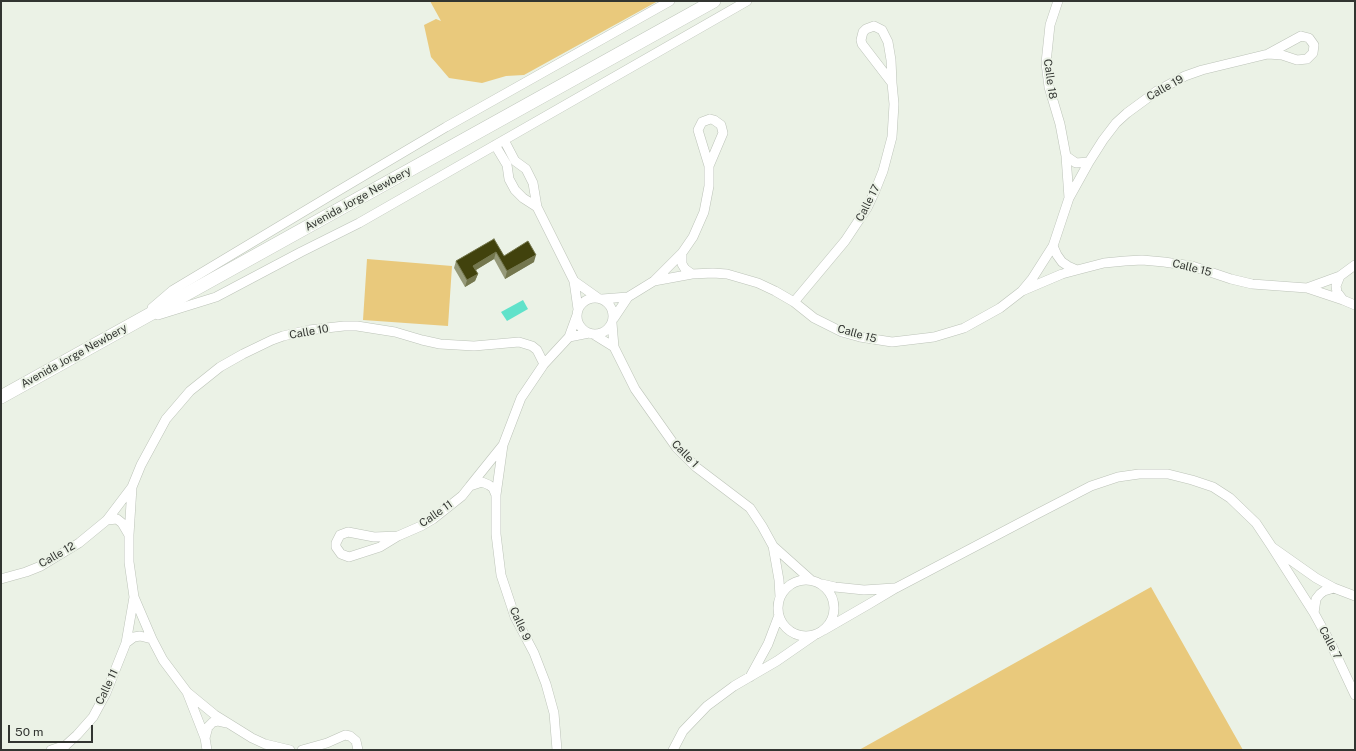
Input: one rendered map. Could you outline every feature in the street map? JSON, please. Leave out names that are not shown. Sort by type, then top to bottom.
[{"type":"main road","name":"Avenida Jorge Newbery","points":[[1,396],[714,1]]},
{"type":"street","points":[[139,320],[179,286],[446,127],[670,1]]},
{"type":"street","points":[[139,320],[216,297],[359,222],[747,1]]},
{"type":"street","name":"Calle 18","points":[[1058,1],[1050,25],[1046,63],[1049,87],[1060,124],[1066,156],[1069,198]]},
{"type":"street","name":"Calle 17","points":[[794,302],[845,241],[867,208],[883,171],[892,137],[894,104],[891,60],[886,38],[882,30],[879,28],[870,27],[863,32],[861,40],[862,44],[892,83]]},
{"type":"street","name":"Calle 19","points":[[1069,198],[1089,162],[1103,140],[1116,124],[1127,113],[1157,91],[1185,76],[1202,70],[1268,54]]},
{"type":"street","points":[[504,140],[511,163],[510,179],[515,190],[523,198],[537,206]]},
{"type":"street","points":[[495,145],[511,163],[526,169],[533,183],[537,206],[574,281],[579,323],[581,327],[614,347]]},
{"type":"street","points":[[1066,156],[1076,163],[1089,162]]},
{"type":"street","points":[[569,338],[603,333],[610,327],[628,297],[654,281],[682,253],[693,237],[704,212],[709,186],[709,166]]},
{"type":"street","points":[[1022,291],[1032,279],[1053,246],[1069,198]]},
{"type":"street","points":[[1053,246],[1062,262],[1077,270]]},
{"type":"street","points":[[682,253],[682,264],[685,269],[692,274]]},
{"type":"street","name":"Calle 15","points":[[654,281],[692,274],[713,273],[740,277],[768,287],[794,302],[814,318],[842,332],[860,338],[892,342],[934,337],[964,328],[1000,308],[1022,291],[1062,274],[1104,263],[1142,260],[1164,262],[1192,266],[1231,279],[1252,284],[1307,288]]},
{"type":"street","points":[[1307,288],[1340,276],[1355,265]]},
{"type":"street","points":[[1340,276],[1336,286],[1337,292],[1342,300]]},
{"type":"street","points":[[574,281],[610,305],[614,313],[614,347]]},
{"type":"street","points":[[1307,288],[1355,305]]},
{"type":"street","points":[[503,444],[521,398],[544,364],[569,338],[578,311],[584,302],[593,298],[628,297]]},
{"type":"street","name":"Calle 10","points":[[132,487],[158,431],[173,409],[190,391],[220,367],[243,354],[283,336],[309,330],[357,326],[395,332],[440,344],[474,346],[519,342],[532,346],[537,350],[544,364]]},
{"type":"street","name":"Calle 1","points":[[614,347],[635,389],[676,446],[696,467],[750,508],[773,546]]},
{"type":"street","name":"Calle 11","points":[[398,536],[433,520],[462,496],[503,444]]},
{"type":"street","name":"Calle 9","points":[[503,444],[496,495],[496,534],[501,575],[515,617],[534,653],[546,684],[554,713],[558,750]]},
{"type":"street","name":"Calle 7","points":[[750,678],[820,632],[896,588],[1091,486],[1118,477],[1139,474],[1168,474],[1213,487],[1230,498],[1256,523],[1314,613],[1334,650],[1355,695]]},
{"type":"street","points":[[470,486],[482,482],[488,484],[493,488],[496,495]]},
{"type":"street","points":[[132,487],[129,562],[134,597],[152,639],[163,660],[187,692],[227,723],[252,738],[271,746],[290,750]]},
{"type":"street","name":"Calle 12","points":[[1,579],[41,566],[79,543],[107,520],[132,487]]},
{"type":"street","points":[[107,520],[117,519],[126,526],[129,535]]},
{"type":"street","points":[[348,532],[374,537],[398,536],[380,547],[349,557],[341,554],[336,547],[338,538],[344,533],[348,532]]},
{"type":"street","points":[[773,546],[815,582],[827,589],[832,596],[834,614],[830,623],[820,632],[807,636],[797,634],[789,630],[783,623],[779,615],[779,580],[773,546]]},
{"type":"street","points":[[1272,547],[1334,588],[1355,596]]},
{"type":"street","points":[[780,597],[785,589],[793,583],[801,580],[835,587],[864,590],[896,588]]},
{"type":"street","points":[[1314,613],[1316,599],[1320,594],[1334,588]]},
{"type":"street","name":"Calle 11","points":[[64,747],[93,717],[106,693],[126,644],[134,597]]},
{"type":"street","points":[[673,750],[683,731],[698,715],[718,698],[750,678],[768,644],[779,615]]},
{"type":"street","points":[[126,644],[134,637],[140,636],[152,639]]},
{"type":"street","points":[[187,692],[205,738],[206,750]]},
{"type":"street","points":[[205,738],[208,727],[212,722],[218,721],[227,723]]},
{"type":"street","points":[[302,750],[327,743],[345,735],[350,736],[356,741],[358,750]]},
{"type":"street","points":[[52,750],[64,747]]},
{"type":"shaded area","points":[[430,1],[658,1],[524,75],[506,76],[482,83],[449,78],[431,57],[424,25],[436,19],[441,21]]},
{"type":"shaded area","points":[[367,259],[452,266],[448,326],[363,320]]},
{"type":"shaded area","points":[[1151,587],[1243,750],[859,750]]},
{"type":"water","points":[[523,300],[528,309],[507,321],[501,312]]},
{"type":"building","points":[[494,239],[504,256],[528,241],[536,255],[507,271],[496,252],[473,266],[478,274],[467,280],[456,261]]}]
